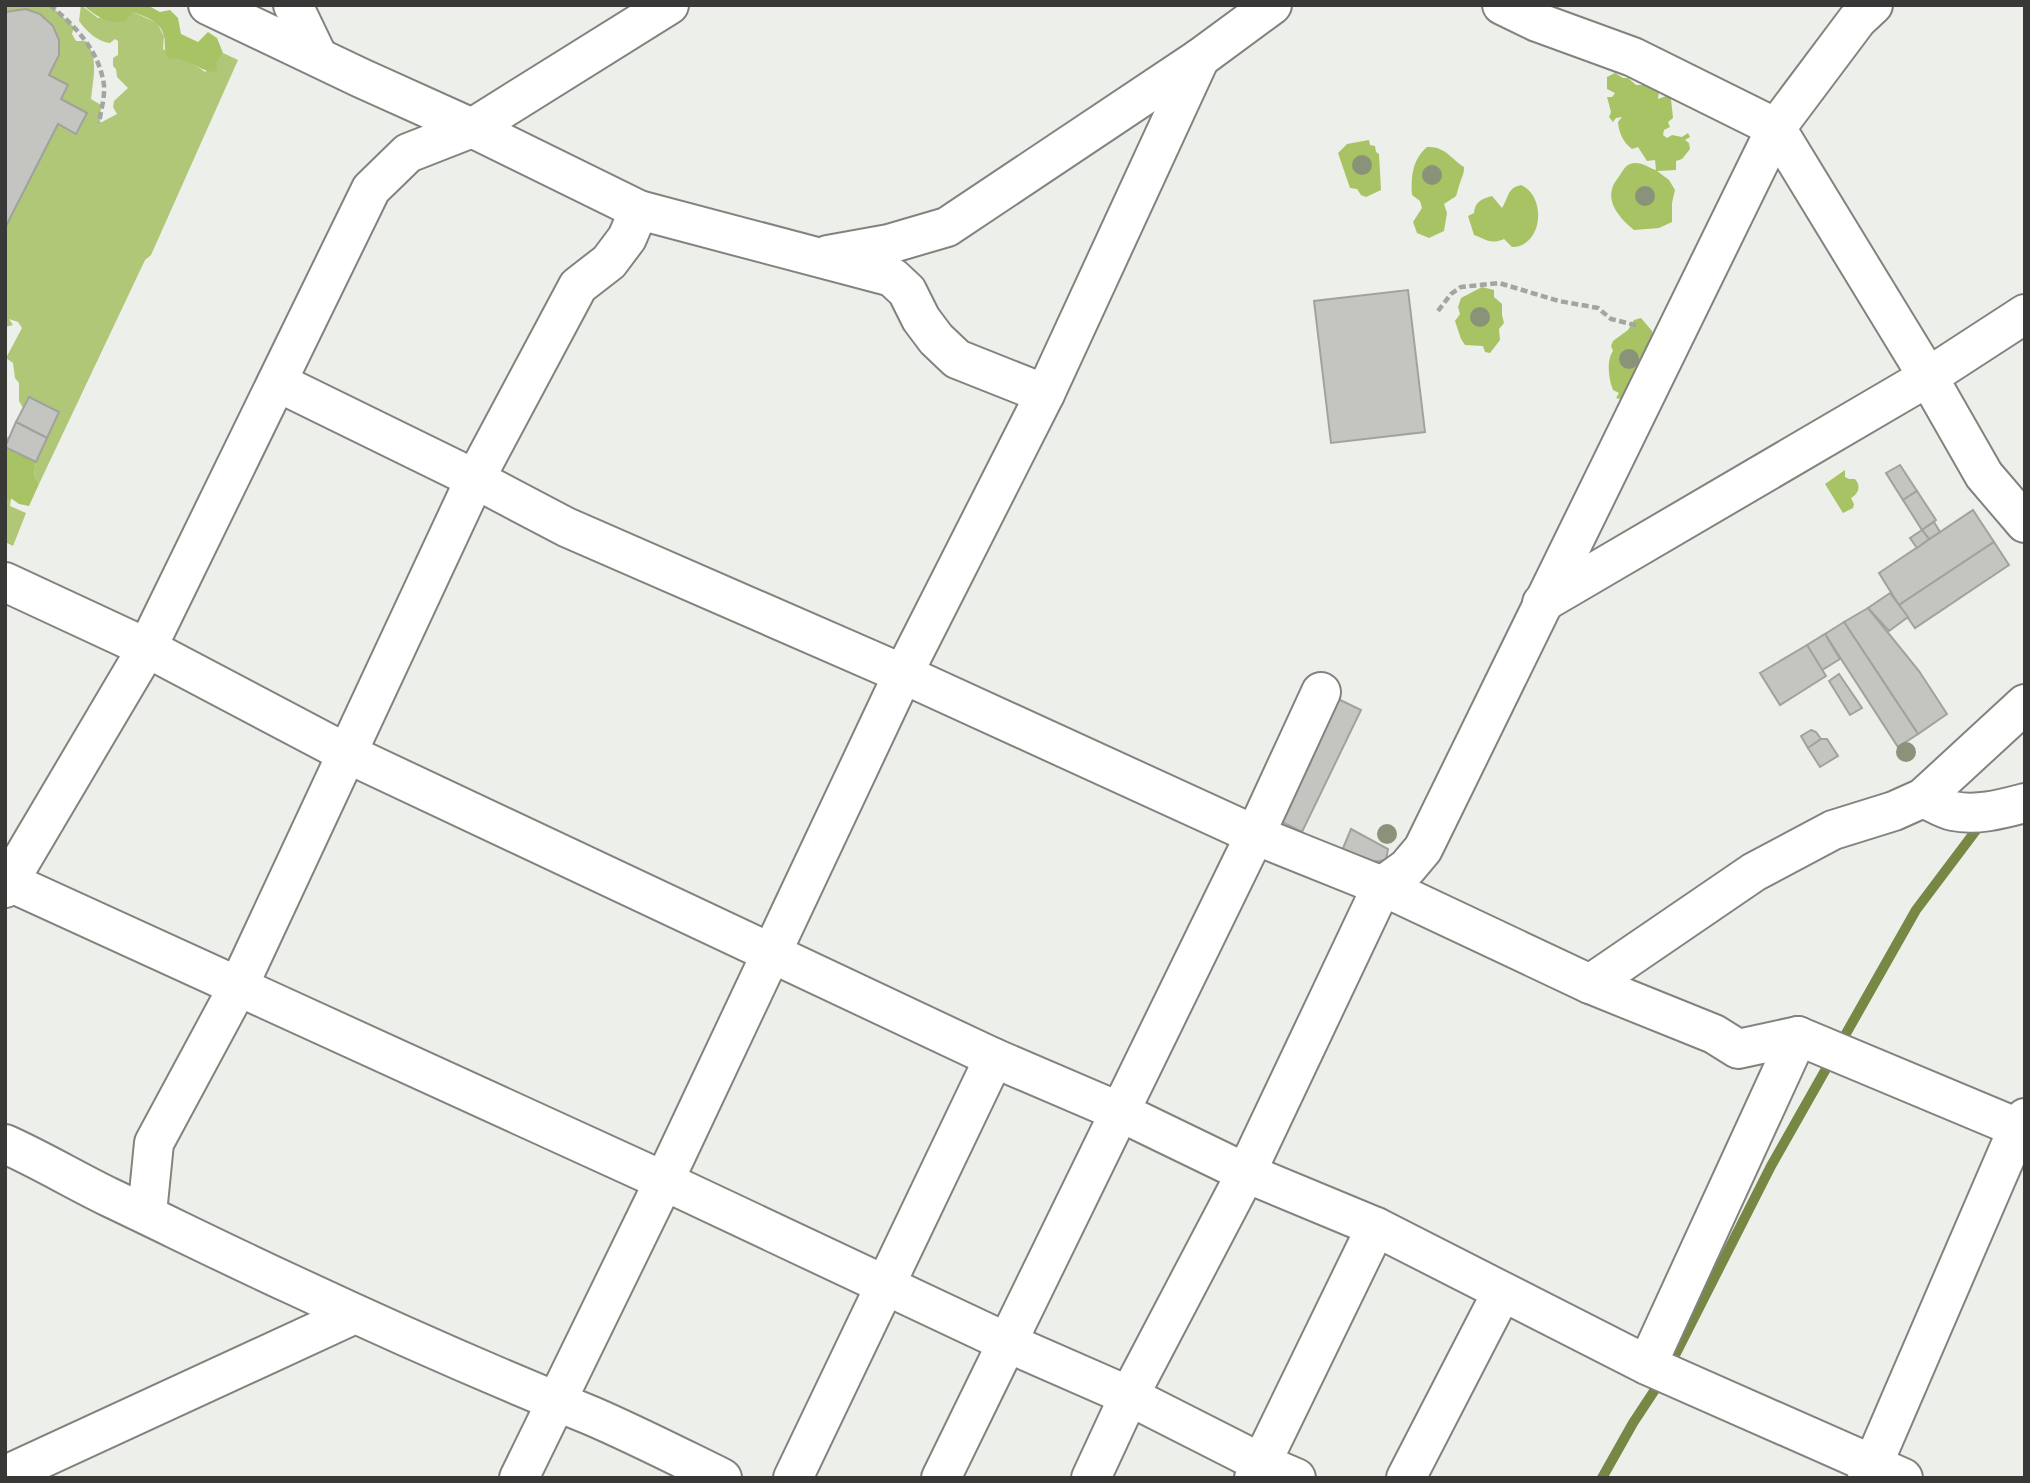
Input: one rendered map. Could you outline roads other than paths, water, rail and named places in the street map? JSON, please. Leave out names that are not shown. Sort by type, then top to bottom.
[{"type":"street","points":[[208,5],[472,128],[639,211],[892,277],[907,291],[921,319],[936,340],[957,359],[1045,394]]},
{"type":"street","points":[[293,5],[318,57]]},
{"type":"street","points":[[669,5],[472,128],[408,153],[371,189],[147,648],[6,883],[664,1181],[1008,1343],[1129,1396],[1257,1471],[1296,1478]]},
{"type":"street","points":[[820,257],[889,244],[947,226],[1200,58],[1272,5]]},
{"type":"street","points":[[1502,5],[1537,22],[1633,57],[1776,128],[1928,377],[1984,475],[2025,523]]},
{"type":"street","points":[[1091,1478],[1129,1396],[1246,1173],[1382,886],[1407,868],[1423,849],[1776,128],[1857,20],[1873,5]]},
{"type":"street","points":[[519,1478],[664,1181],[903,674],[1045,394],[1200,58]]},
{"type":"street","points":[[148,1213],[154,1143],[238,987],[475,478],[578,286],[608,262],[627,238],[639,211]]},
{"type":"street","points":[[1542,603],[1928,377],[2025,314]]},
{"type":"street","points":[[5,582],[147,648],[346,753],[994,1058],[1120,1112],[1246,1173],[1376,1227],[1647,1365],[1881,1474],[2023,1126],[1798,1036],[1738,1049],[1714,1034],[1590,984],[1382,886],[1255,835],[903,674],[566,527],[475,478],[277,382]]},
{"type":"street","points":[[941,1478],[1255,835],[1321,692]]},
{"type":"street","points":[[1590,984],[1754,872],[1833,830],[1894,811],[1923,798],[2025,704]]},
{"type":"street","points":[[1923,798],[1951,811],[1969,812],[1993,811],[2025,803]]},
{"type":"street","points":[[1647,1365],[1798,1036]]},
{"type":"street","points":[[793,1478],[994,1058]]},
{"type":"street","points":[[5,1144],[109,1197],[148,1213],[177,1231],[355,1314],[557,1404],[593,1417],[722,1478]]},
{"type":"street","points":[[1257,1471],[1376,1227]]},
{"type":"street","points":[[1406,1478],[1502,1292]]},
{"type":"street","points":[[9,1476],[355,1314]]},
{"type":"waterway","points":[[1602,1478],[1633,1423],[1666,1373],[1771,1166],[1916,910],[1983,821]]}]
